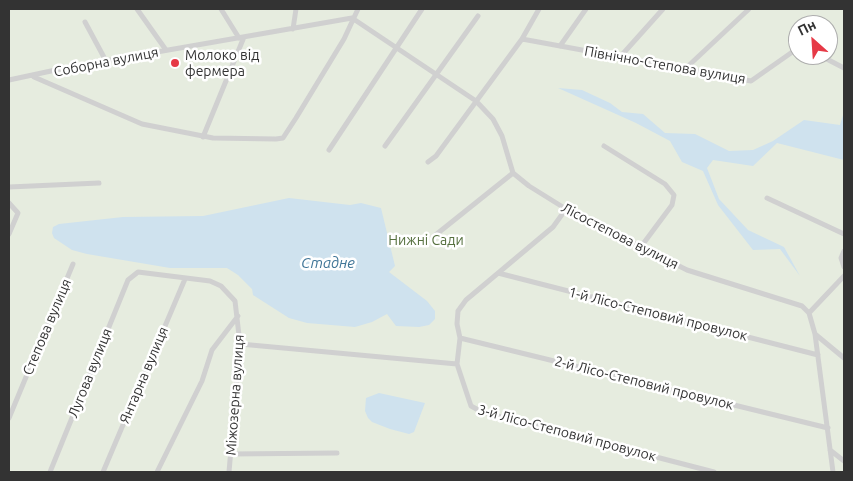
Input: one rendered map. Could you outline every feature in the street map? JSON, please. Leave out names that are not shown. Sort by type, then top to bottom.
[{"type":"street","points":[[136,9],[166,50]]},
{"type":"street","points":[[203,137],[241,37],[221,9]]},
{"type":"street","points":[[294,29],[296,9]]},
{"type":"street","points":[[33,76],[142,124],[203,137],[283,138],[344,40],[352,18],[358,9]]},
{"type":"street","points":[[329,150],[422,9]]},
{"type":"street","points":[[428,162],[436,156],[522,38],[539,9]]},
{"type":"street","points":[[560,46],[586,9]]},
{"type":"street","points":[[620,57],[663,9]]},
{"type":"street","points":[[684,69],[749,9]]},
{"type":"street","points":[[385,146],[478,16]]},
{"type":"street","points":[[352,18],[476,101],[493,119],[502,136],[513,173],[433,237]]},
{"type":"street","name":"Соборна вулиця","points":[[9,80],[166,50],[352,18]]},
{"type":"street","points":[[85,22],[106,61]]},
{"type":"street","name":"Північно-Степова вулиця","points":[[522,38],[750,81],[788,55]]},
{"type":"street","points":[[604,146],[665,184],[674,195],[672,205],[640,248]]},
{"type":"street","name":"Лісостепова вулиця","points":[[513,173],[529,186],[566,209],[640,248],[687,270],[802,306],[809,313]]},
{"type":"street","points":[[9,187],[99,183]]},
{"type":"street","points":[[767,198],[844,234]]},
{"type":"street","points":[[9,203],[18,213],[9,234]]},
{"type":"street","points":[[240,344],[457,364],[460,338],[457,324],[458,312],[466,300],[553,227],[566,209]]},
{"type":"street","points":[[844,251],[841,258],[844,267]]},
{"type":"street","name":"Степова вулиця","points":[[9,418],[73,264]]},
{"type":"street","name":"Лугова вулиця","points":[[50,472],[131,275],[138,272],[185,279]]},
{"type":"street","name":"1-й Лісо-Степовий провулок","points":[[498,273],[818,355]]},
{"type":"street","points":[[833,472],[815,334],[809,313],[844,276]]},
{"type":"street","name":"Міжозерна вулиця","points":[[185,279],[210,281],[226,291],[235,301],[240,344],[229,472]]},
{"type":"street","name":"Янтарна вулиця","points":[[103,472],[185,279]]},
{"type":"street","points":[[157,472],[202,381],[212,350],[238,315]]},
{"type":"street","points":[[815,334],[844,358]]},
{"type":"street","name":"2-й Лісо-Степовий провулок","points":[[460,338],[828,428]]},
{"type":"street","name":"3-й Лісо-Степовий провулок","points":[[457,364],[471,406],[482,412],[714,472]]},
{"type":"street","points":[[830,450],[844,461]]},
{"type":"street","points":[[230,454],[337,453]]},
{"type":"green space","name":"Нижні Сади","points":[[9,9],[844,9],[844,472],[9,472]]},
{"type":"water","points":[[558,88],[582,90],[610,103],[622,112],[643,114],[665,133],[695,134],[729,151],[753,150],[773,141],[804,120],[840,125],[844,112],[844,160],[777,143],[753,166],[713,160],[707,168],[719,199],[748,230],[784,247],[800,276],[780,249],[753,250],[718,205],[703,171],[682,162],[670,141],[636,123]]},
{"type":"water","name":"Стадне","points":[[289,198],[350,205],[361,203],[381,208],[395,266],[389,272],[427,301],[435,311],[435,319],[429,325],[419,327],[396,326],[387,314],[372,322],[355,327],[307,323],[289,318],[253,295],[252,289],[238,275],[227,268],[170,268],[87,254],[72,250],[54,238],[52,233],[53,227],[59,224],[123,217],[203,216]]},
{"type":"water","points":[[379,393],[425,403],[414,432],[409,434],[390,429],[372,422],[368,418],[365,411],[366,398]]},
{"type":"place","name":"Молоко від фермера","points":[[175,63]]}]
